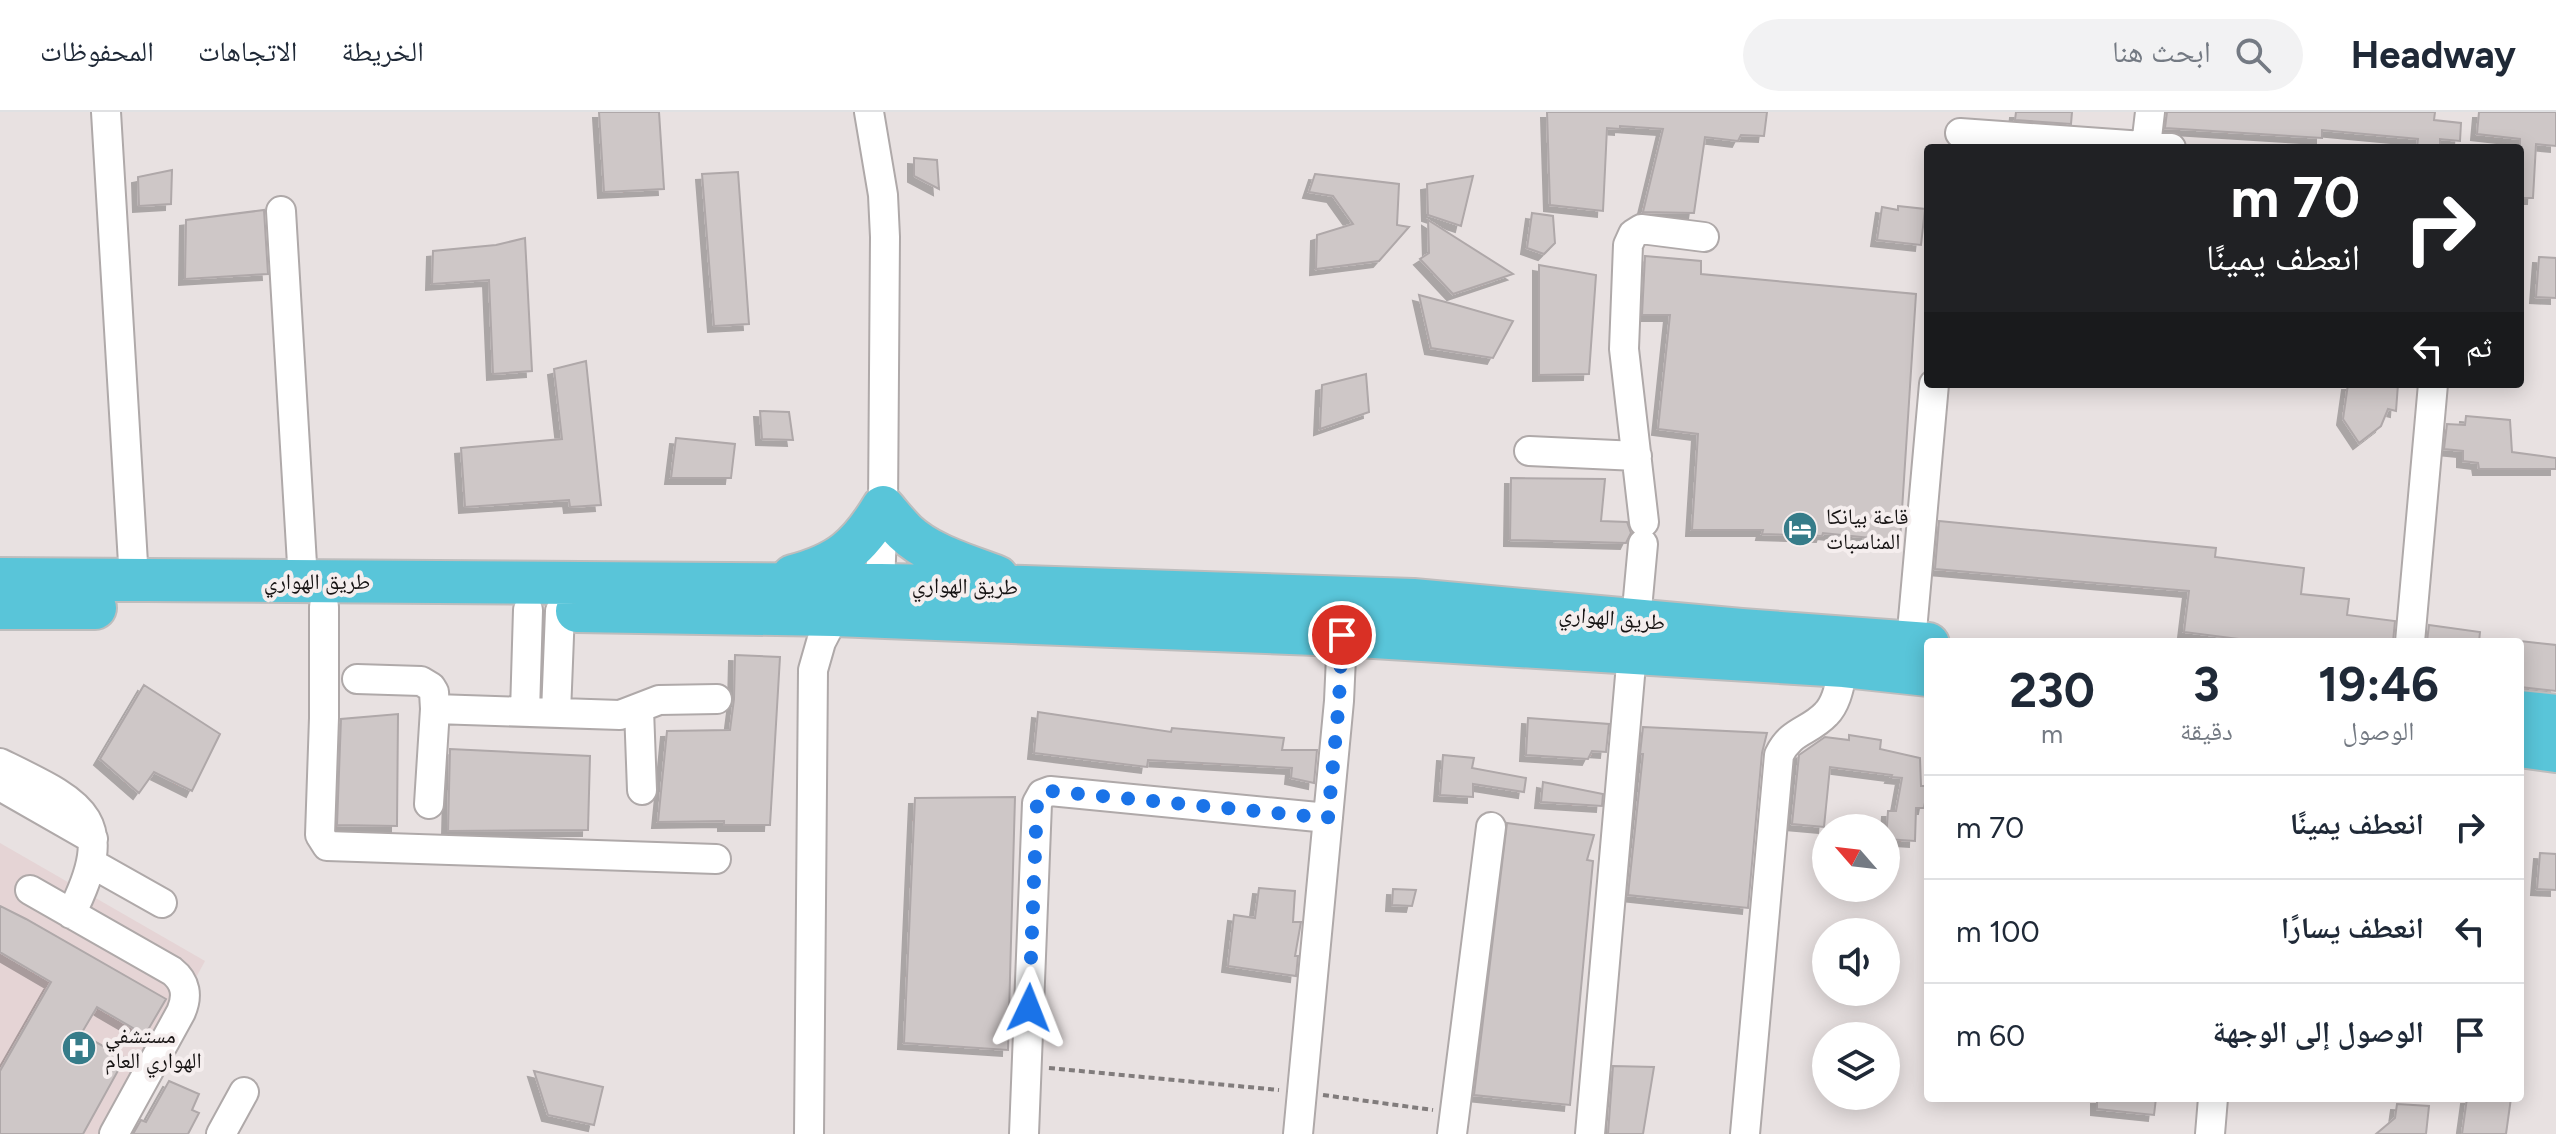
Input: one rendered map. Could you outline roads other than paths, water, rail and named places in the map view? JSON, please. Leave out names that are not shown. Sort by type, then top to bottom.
[{"type":"highway","points":[[767,599],[839,558],[867,533],[883,507],[906,533],[935,551],[1025,587]]},
{"type":"highway","name":"طريق الهواري","points":[[0,579],[134,580],[544,611],[767,599],[880,585],[1413,600],[1634,637]]},
{"type":"highway","name":"طريق الهواري","points":[[0,608],[313,594],[767,599],[835,615],[1342,635],[1634,637],[1922,654]]},
{"type":"highway","name":"طريق الهواري","points":[[1740,645],[1844,666],[1922,654]]},
{"type":"highway","points":[[2524,712],[2556,716]]},
{"type":"highway","points":[[2524,747],[2556,751]]},
{"type":"street","points":[[106,112],[134,580]]},
{"type":"street","points":[[869,112],[883,195],[885,237],[880,585]]},
{"type":"street","points":[[2150,112],[2157,144]]},
{"type":"street","points":[[1960,131],[2121,144]]},
{"type":"street","points":[[281,211],[324,718],[320,835],[327,846],[716,859]]},
{"type":"street","points":[[1590,1134],[1644,533],[1624,349],[1628,245],[1633,234],[1641,229],[1704,237]]},
{"type":"street","points":[[1922,654],[1934,388]]},
{"type":"street","points":[[2410,638],[2433,388]]},
{"type":"street","points":[[1529,451],[1637,456]]},
{"type":"street","points":[[767,599],[793,633],[813,670]]},
{"type":"street","points":[[525,712],[544,611]]},
{"type":"street","points":[[544,611],[556,713]]},
{"type":"street","points":[[809,1134],[813,670],[821,642],[835,615]]},
{"type":"street","points":[[1298,1134],[1339,701],[1342,635]]},
{"type":"street","points":[[1745,1134],[1779,755],[1790,737],[1827,714],[1837,694],[1844,666]]},
{"type":"street","points":[[357,679],[426,683],[434,692],[429,804]]},
{"type":"street","points":[[435,709],[620,715],[659,700],[717,699]]},
{"type":"street","points":[[639,709],[642,790]]},
{"type":"street","points":[[0,763],[45,785],[88,819],[92,851],[86,881],[71,914]]},
{"type":"street","points":[[0,786],[162,903]]},
{"type":"street","points":[[1024,1134],[1037,803],[1042,794],[1050,791],[1328,818]]},
{"type":"street","points":[[1453,1123],[1491,827]]},
{"type":"street","points":[[30,890],[172,971],[185,988],[185,1004],[114,1134]]},
{"type":"street","points":[[221,1134],[244,1092]]},
{"type":"street","points":[[2210,1134],[2213,1102]]},
{"type":"place","name":"قاعة بيانكا المناسبات","points":[[1800,529]]},
{"type":"place","name":"مستشفي الهواري العام","points":[[79,1048]]}]
